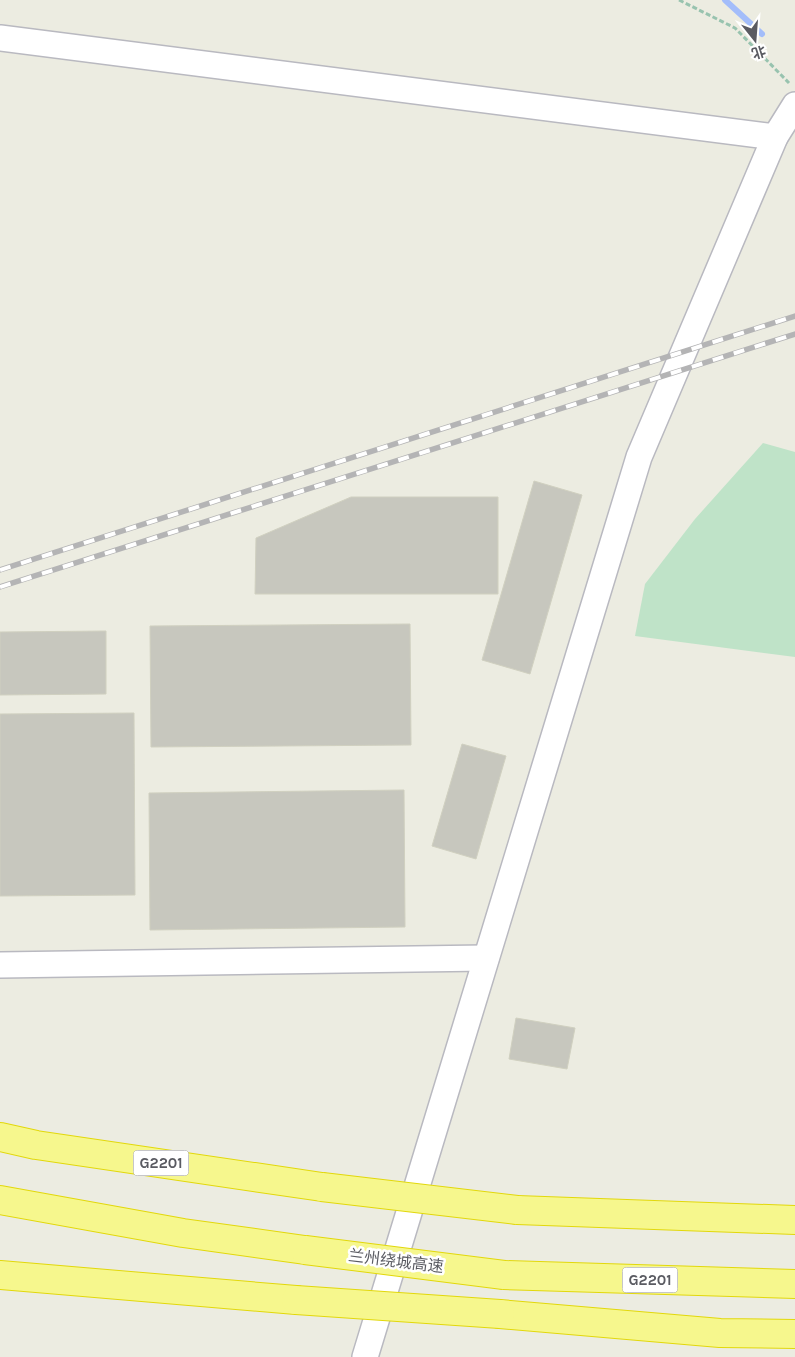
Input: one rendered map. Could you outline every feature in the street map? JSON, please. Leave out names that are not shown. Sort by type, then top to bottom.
[{"type":"highway","name":"G2201","points":[[0,1137],[36,1145],[322,1187],[517,1210],[795,1220]]},
{"type":"highway","name":"兰州绕城高速","points":[[0,1200],[183,1233],[504,1275],[795,1284]]},
{"type":"highway","points":[[0,1275],[720,1333],[795,1334]]},
{"type":"street","points":[[0,38],[775,137]]},
{"type":"street","points":[[365,1357],[639,457],[775,137],[795,105]]},
{"type":"street","points":[[0,965],[486,958]]},
{"type":"path","points":[[679,0],[735,28],[795,88]]},
{"type":"green space","points":[[763,443],[795,452],[795,657],[635,636],[645,584],[695,519]]},
{"type":"building","points":[[534,481],[582,495],[530,674],[482,660]]},
{"type":"building","points":[[351,497],[498,497],[498,594],[255,594],[256,538]]},
{"type":"building","points":[[410,624],[411,745],[151,747],[150,626]]},
{"type":"building","points":[[106,631],[106,694],[0,695],[0,632]]},
{"type":"building","points":[[134,713],[135,895],[0,896],[0,714]]},
{"type":"building","points":[[462,744],[506,756],[476,859],[432,846]]},
{"type":"building","points":[[404,790],[405,927],[150,930],[149,793]]},
{"type":"building","points":[[516,1018],[575,1028],[567,1069],[509,1059]]},
{"type":"waterway","points":[[725,0],[762,34]]},
{"type":"railway","points":[[0,570],[795,316]]},
{"type":"railway","points":[[0,587],[795,334]]}]
